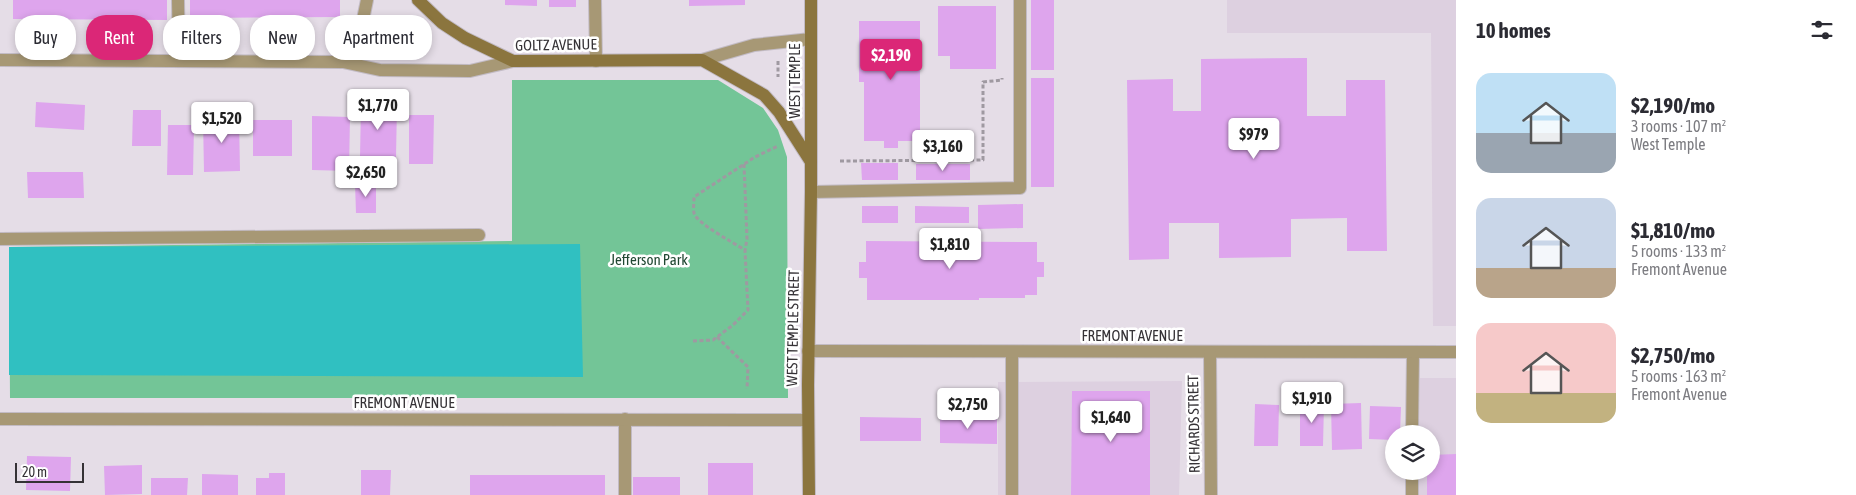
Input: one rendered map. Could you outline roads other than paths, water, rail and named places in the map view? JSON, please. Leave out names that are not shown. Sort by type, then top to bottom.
[{"type":"street","points":[[178,0],[179,61]]},
{"type":"street","points":[[343,62],[360,39],[367,0]]},
{"type":"street","points":[[418,0],[442,23],[465,38],[513,61]]},
{"type":"street","points":[[595,0],[596,61]]},
{"type":"street","name":"WEST TEMPLE","points":[[811,0],[811,162]]},
{"type":"street","points":[[811,192],[1020,188],[1020,0]]},
{"type":"street","name":"GOLTZ AVENUE","points":[[0,60],[343,62],[380,70],[470,70],[513,61],[702,60],[754,45],[811,39]]},
{"type":"street","points":[[702,60],[764,95],[779,112],[811,162]]},
{"type":"street","name":"WEST TEMPLE STREET","points":[[809,495],[808,351],[811,162]]},
{"type":"street","points":[[0,239],[480,235]]},
{"type":"street","name":"FREMONT AVENUE","points":[[808,351],[1456,352]]},
{"type":"street","points":[[1012,352],[1012,495]]},
{"type":"street","name":"RICHARDS STREET","points":[[1210,352],[1211,495]]},
{"type":"street","points":[[1412,425],[1413,352]]},
{"type":"street","name":"FREMONT AVENUE","points":[[0,419],[808,420]]},
{"type":"street","points":[[626,420],[626,495]]},
{"type":"street","points":[[1412,480],[1412,495]]},
{"type":"water","points":[[580,244],[583,377],[9,375],[9,247]]},
{"type":"park label","name":"Jefferson Park","points":[[649,260]]}]
